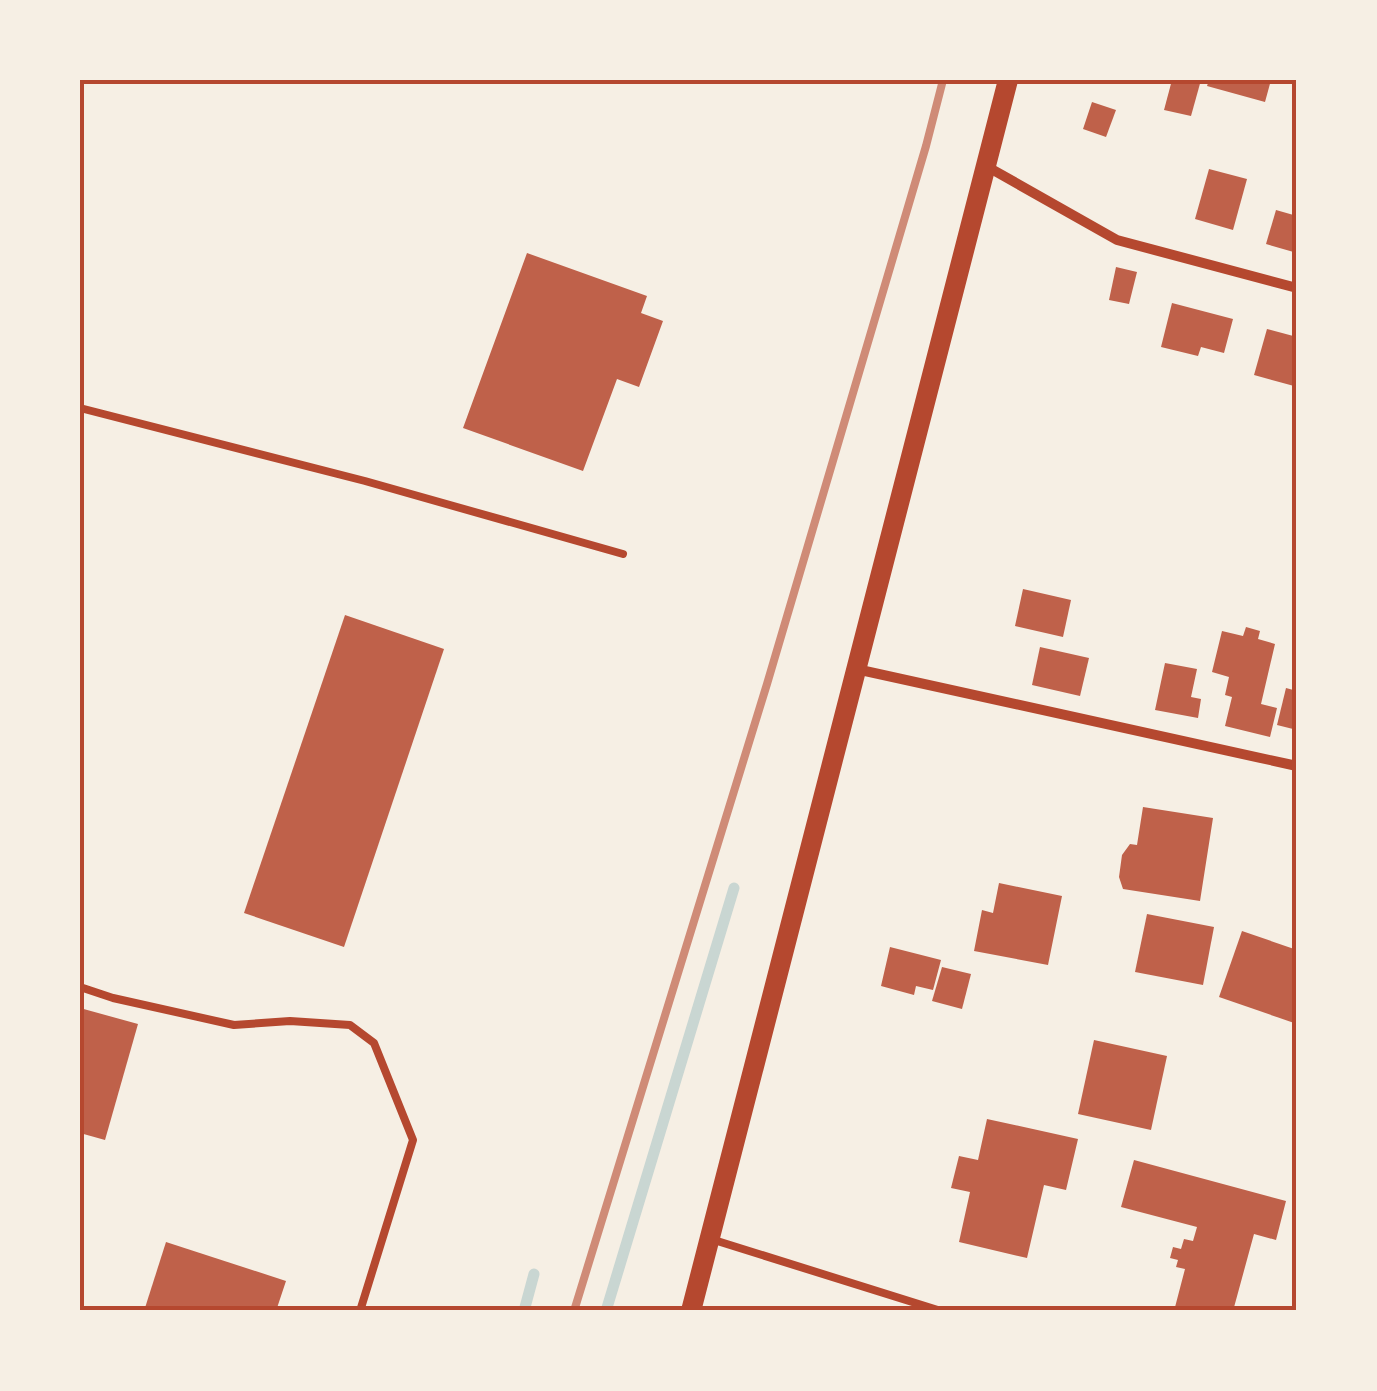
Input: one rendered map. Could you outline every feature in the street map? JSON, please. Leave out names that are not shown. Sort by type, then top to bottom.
[{"type":"main road","points":[[691,1311],[1008,80]]},
{"type":"street","points":[[986,166],[1117,240],[1297,288]]},
{"type":"street","points":[[855,668],[1297,766]]},
{"type":"lane","points":[[80,408],[365,481],[623,554]]},
{"type":"lane","points":[[80,987],[234,1025],[290,1021],[350,1025],[374,1043],[414,1140],[360,1311]]},
{"type":"lane","points":[[710,1238],[940,1311]]},
{"type":"building","points":[[1172,80],[1201,80],[1191,116],[1164,110]]},
{"type":"building","points":[[1209,80],[1271,80],[1265,102],[1207,86]]},
{"type":"building","points":[[1092,102],[1116,110],[1106,137],[1083,129]]},
{"type":"building","points":[[1209,169],[1247,179],[1233,230],[1195,219]]},
{"type":"building","points":[[1276,210],[1297,216],[1297,253],[1266,244]]},
{"type":"building","points":[[527,253],[647,296],[641,313],[663,321],[639,387],[617,379],[583,471],[463,428]]},
{"type":"building","points":[[1116,267],[1137,272],[1129,304],[1109,300]]},
{"type":"building","points":[[1172,303],[1233,319],[1224,353],[1201,347],[1198,356],[1161,347]]},
{"type":"building","points":[[1267,329],[1297,337],[1294,386],[1254,375]]},
{"type":"building","points":[[1023,589],[1071,600],[1063,637],[1015,626]]},
{"type":"building","points":[[345,615],[444,649],[344,947],[244,913]]},
{"type":"building","points":[[1246,627],[1260,631],[1258,639],[1275,644],[1261,704],[1277,708],[1270,737],[1225,726],[1232,697],[1225,695],[1229,677],[1212,672],[1222,631],[1243,636]]},
{"type":"building","points":[[1040,647],[1089,658],[1080,696],[1032,685]]},
{"type":"building","points":[[1165,663],[1197,669],[1191,697],[1201,699],[1198,718],[1155,710]]},
{"type":"building","points":[[1286,688],[1297,691],[1297,730],[1277,725]]},
{"type":"building","points":[[1143,807],[1213,818],[1200,901],[1123,889],[1119,877],[1122,855],[1130,844],[1137,845]]},
{"type":"building","points":[[999,883],[1062,896],[1048,965],[974,951],[982,910],[993,913]]},
{"type":"building","points":[[1147,914],[1214,927],[1203,985],[1135,972]]},
{"type":"building","points":[[1242,931],[1297,950],[1297,1024],[1219,997]]},
{"type":"building","points":[[890,947],[941,960],[933,990],[916,986],[914,995],[881,986]]},
{"type":"building","points":[[942,967],[971,974],[962,1009],[932,1001]]},
{"type":"building","points":[[80,1008],[138,1024],[105,1140],[80,1133]]},
{"type":"building","points":[[1094,1040],[1167,1056],[1151,1130],[1078,1114]]},
{"type":"building","points":[[987,1119],[1078,1139],[1066,1190],[1044,1185],[1027,1258],[959,1242],[970,1192],[951,1188],[959,1156],[978,1160]]},
{"type":"building","points":[[1134,1160],[1286,1201],[1276,1240],[1254,1234],[1233,1311],[1174,1311],[1185,1269],[1176,1267],[1178,1260],[1170,1258],[1173,1247],[1181,1249],[1184,1239],[1193,1241],[1197,1227],[1121,1207]]},
{"type":"building","points":[[166,1242],[286,1281],[276,1311],[144,1311]]},
{"type":"waterway","points":[[606,1311],[734,888]]},
{"type":"waterway","points":[[524,1311],[534,1274]]},
{"type":"railway","points":[[574,1311],[767,684],[943,80]]}]
